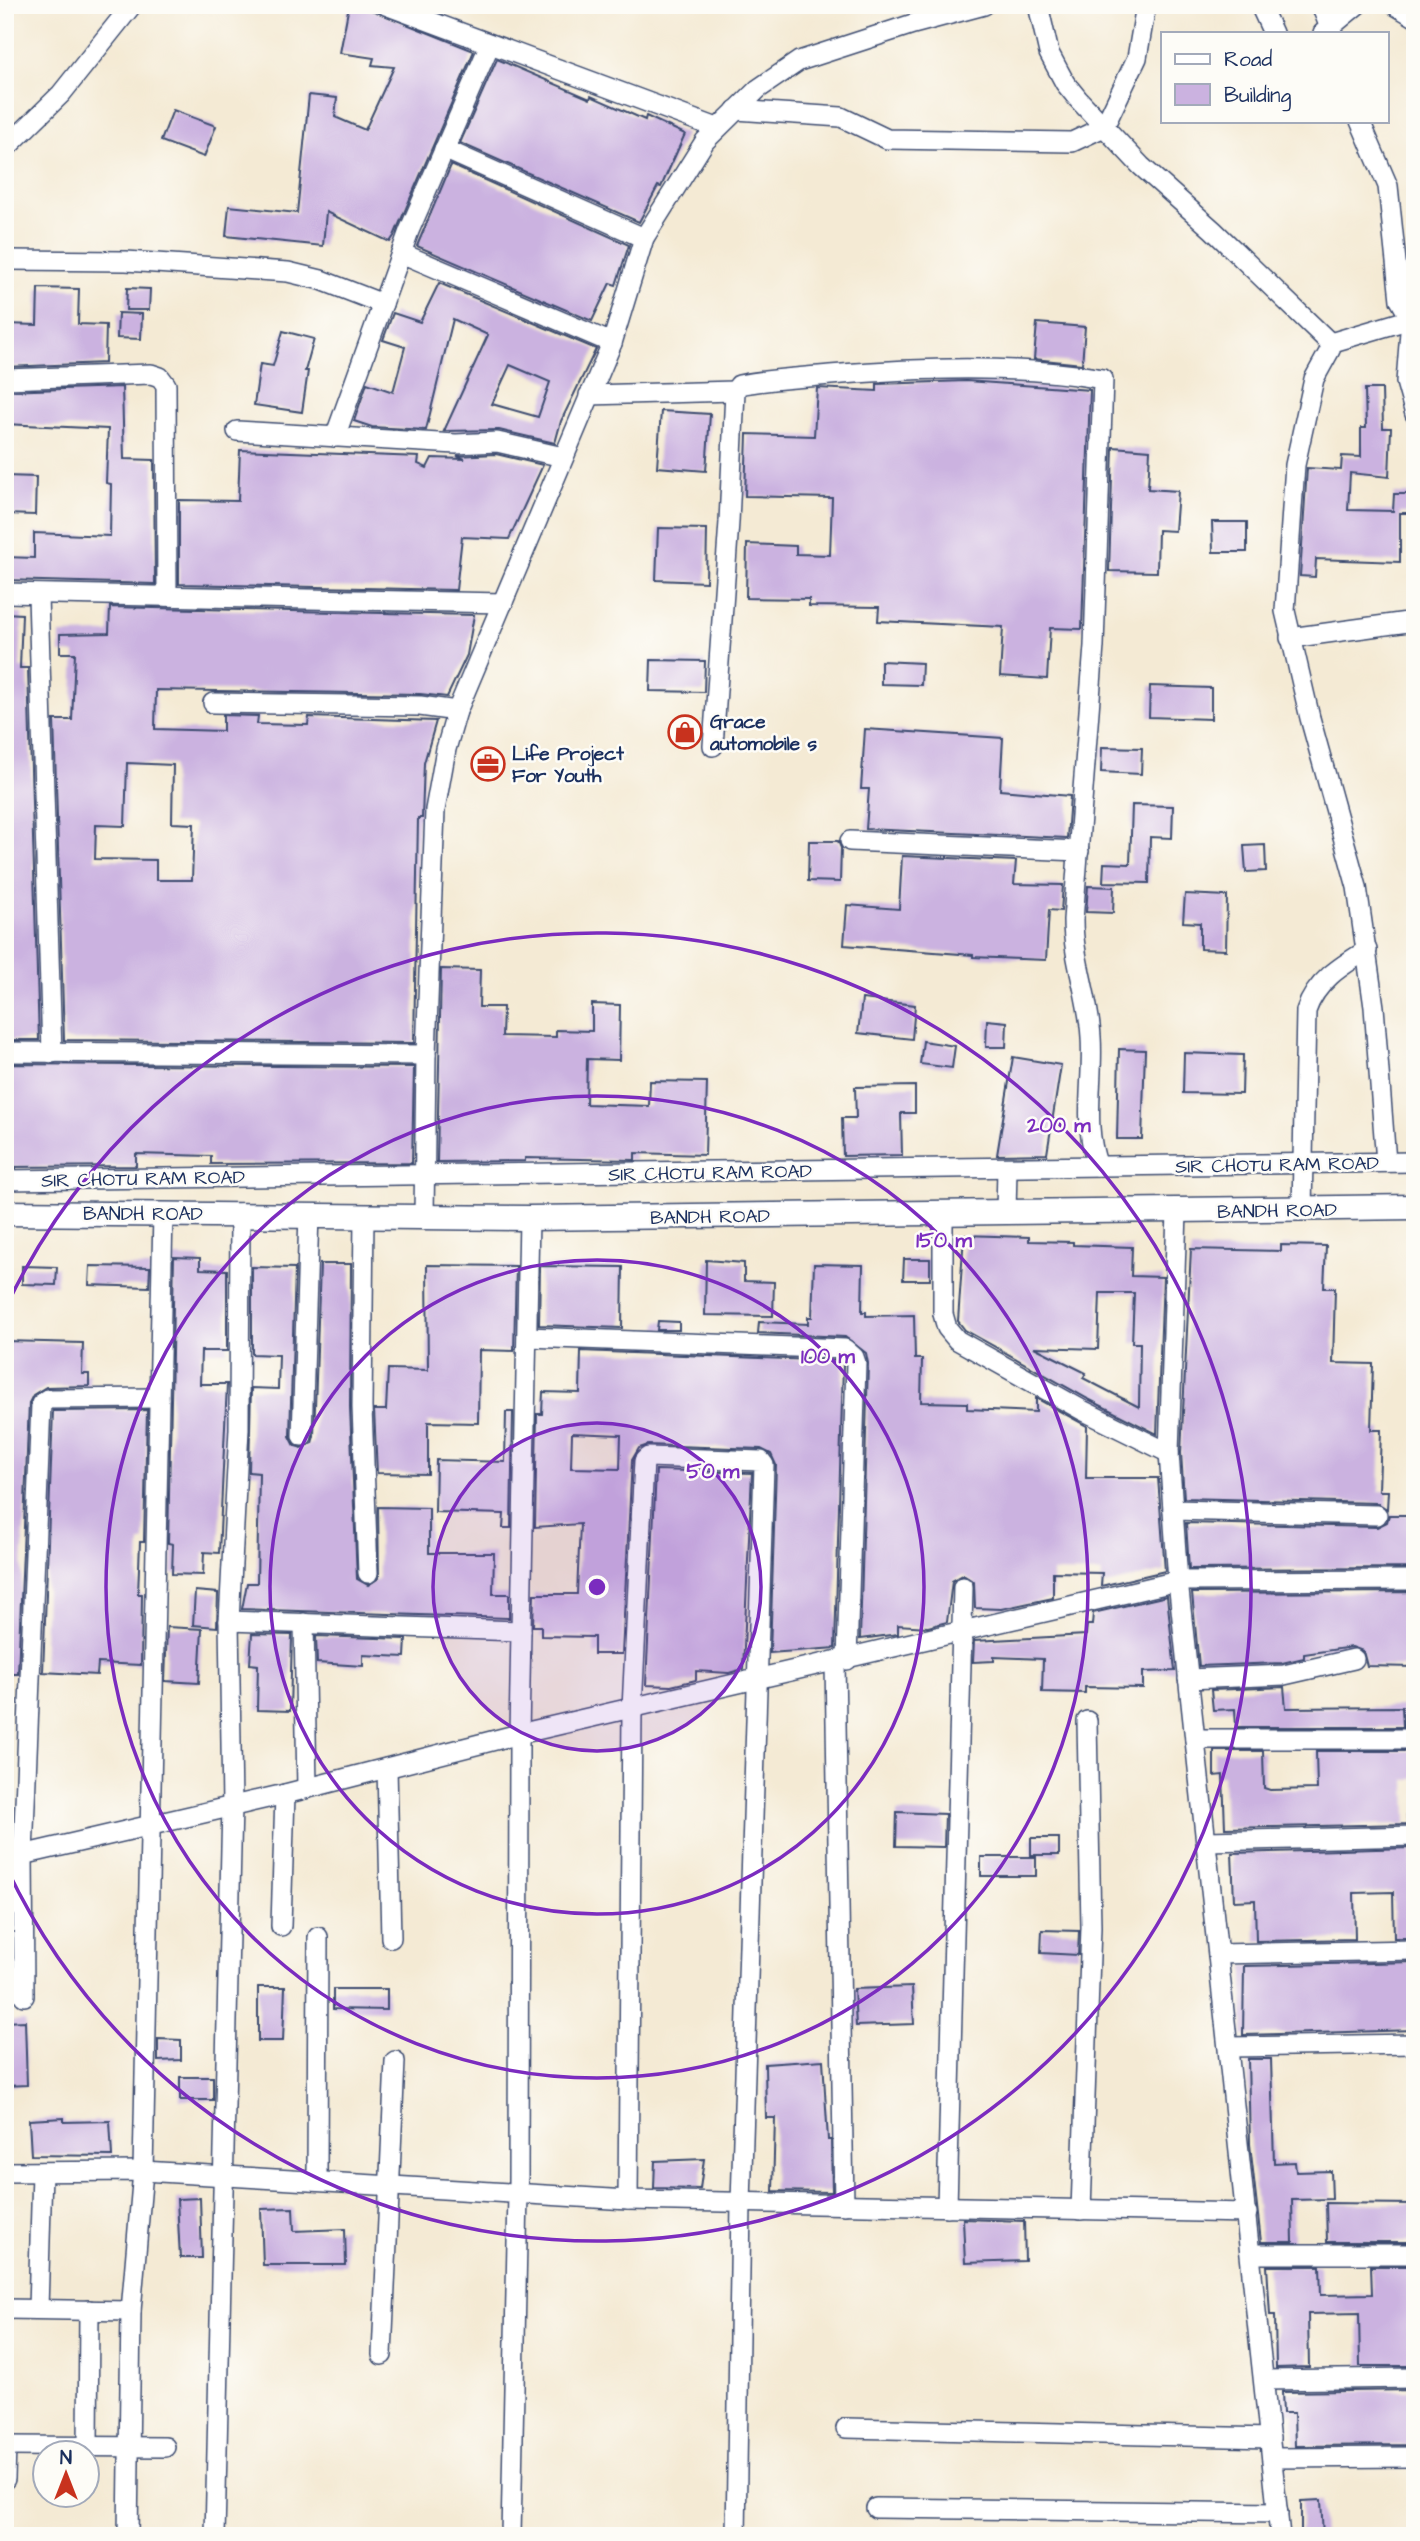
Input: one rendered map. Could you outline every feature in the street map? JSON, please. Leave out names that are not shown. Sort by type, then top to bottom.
[{"type":"street","points":[[5,149],[61,94],[132,5]]},
{"type":"street","points":[[386,5],[717,128]]},
{"type":"street","points":[[424,1216],[426,1055],[435,810],[444,760],[457,712],[612,343],[644,237],[694,156],[717,128],[767,82],[799,61],[913,24],[984,5]]},
{"type":"street","points":[[1038,5],[1056,69],[1078,99],[1141,166],[1213,230],[1330,343],[1330,350],[1314,379],[1295,465],[1284,593],[1290,638],[1353,864],[1367,950],[1386,1162]]},
{"type":"street","points":[[736,110],[841,117],[881,137],[905,141],[1065,143],[1104,127],[1137,58],[1146,5]]},
{"type":"street","points":[[1260,5],[1273,32]]},
{"type":"street","points":[[1321,5],[1329,31],[1357,5]]},
{"type":"street","points":[[1395,5],[1415,17]]},
{"type":"street","points":[[335,437],[401,253],[490,44]]},
{"type":"street","points":[[1360,122],[1388,186],[1399,300],[1411,320],[1406,382],[1415,414]]},
{"type":"street","points":[[444,149],[644,237]]},
{"type":"street","points":[[401,253],[612,343]]},
{"type":"street","points":[[5,260],[126,261],[288,272],[321,280],[383,303]]},
{"type":"street","points":[[1330,343],[1411,320]]},
{"type":"street","points":[[589,395],[734,391],[744,384],[888,371],[998,371],[1103,379],[1094,646],[1073,933],[1091,1035],[1089,1136],[1098,1166]]},
{"type":"street","points":[[5,379],[151,373],[166,385],[167,596]]},
{"type":"street","points":[[713,746],[729,522],[734,391]]},
{"type":"street","points":[[237,431],[456,444],[498,442],[563,457]]},
{"type":"street","points":[[5,593],[38,596],[503,603]]},
{"type":"street","points":[[38,596],[52,1053]]},
{"type":"street","points":[[1290,638],[1415,621]]},
{"type":"street","points":[[213,703],[420,706],[457,712]]},
{"type":"street","points":[[850,841],[1079,851]]},
{"type":"street","points":[[1302,1209],[1306,1011],[1311,996],[1326,978],[1367,950]]},
{"type":"street","points":[[5,1052],[426,1055]]},
{"type":"street","name":"SIR CHOTU RAM ROAD","points":[[5,1180],[1415,1162]]},
{"type":"street","points":[[1006,1213],[1007,1168]]},
{"type":"street","name":"BANDH ROAD","points":[[5,1213],[240,1213],[529,1218],[1415,1207]]},
{"type":"street","points":[[1177,1212],[1169,1453],[1178,1581],[1280,2536]]},
{"type":"street","points":[[128,2536],[127,2447],[131,2311],[143,2171],[148,1824],[163,1213]]},
{"type":"street","points":[[215,2536],[232,1805],[229,1621],[239,1429],[240,1213]]},
{"type":"street","points":[[302,1436],[309,1214]]},
{"type":"street","points":[[943,1214],[943,1314],[947,1328],[957,1340],[1082,1410],[1169,1453]]},
{"type":"street","points":[[364,1215],[362,1407],[368,1573]]},
{"type":"street","points":[[511,2536],[518,2193],[519,1734],[529,1218]]},
{"type":"street","points":[[528,1337],[845,1349],[856,1363],[841,1661],[844,2205]]},
{"type":"street","points":[[24,1996],[14,1857],[41,1404],[47,1399],[159,1398]]},
{"type":"street","points":[[628,2200],[632,1709],[646,1457],[764,1463],[741,2203],[736,2536]]},
{"type":"street","points":[[1173,1510],[1377,1516]]},
{"type":"street","points":[[14,1857],[285,1794],[519,1734],[1178,1581],[1415,1580]]},
{"type":"street","points":[[947,2207],[963,1587]]},
{"type":"street","points":[[229,1621],[522,1631]]},
{"type":"street","points":[[304,1623],[307,1788]]},
{"type":"street","points":[[1188,1679],[1284,1675],[1354,1659]]},
{"type":"street","points":[[1082,2210],[1091,1927],[1087,1721]]},
{"type":"street","points":[[1195,1739],[1415,1739]]},
{"type":"street","points":[[387,1768],[391,1938]]},
{"type":"street","points":[[281,1926],[285,1794]]},
{"type":"street","points":[[1207,1841],[1415,1836]]},
{"type":"street","points":[[317,2181],[318,1937]]},
{"type":"street","points":[[1219,1954],[1415,1950]]},
{"type":"street","points":[[1229,2047],[1415,2044]]},
{"type":"street","points":[[382,2355],[395,2061]]},
{"type":"street","points":[[5,2172],[143,2171],[222,2178],[391,2184],[628,2200],[1247,2213]]},
{"type":"street","points":[[38,2309],[42,2172]]},
{"type":"street","points":[[1251,2255],[1415,2254]]},
{"type":"street","points":[[5,2309],[131,2311]]},
{"type":"street","points":[[88,2440],[89,2310]]},
{"type":"street","points":[[1264,2380],[1415,2378]]},
{"type":"street","points":[[846,2428],[1270,2438]]},
{"type":"street","points":[[5,2479],[6,2446],[32,2446]]},
{"type":"street","points":[[102,2446],[165,2447]]},
{"type":"street","points":[[1272,2458],[1415,2457]]},
{"type":"street","points":[[876,2508],[1278,2513]]},
{"type":"building","points":[[349,5],[359,5],[474,51],[394,236],[390,242],[326,212],[323,246],[226,236],[229,206],[297,213],[309,95],[337,98],[335,117],[365,130],[394,67],[372,65],[374,58],[340,53]]},
{"type":"building","points":[[497,59],[590,99],[591,96],[645,120],[646,116],[685,134],[661,187],[658,186],[639,222],[460,143]]},
{"type":"building","points":[[173,110],[216,126],[204,157],[161,141]]},
{"type":"building","points":[[451,165],[629,245],[616,285],[610,283],[592,321],[417,246]]},
{"type":"building","points":[[439,283],[596,349],[561,421],[555,443],[499,430],[444,431],[488,335],[453,319],[426,430],[372,427],[354,421],[367,383],[393,392],[405,347],[383,340],[393,313],[420,322]],"holes":[[[510,365],[550,382],[538,417],[492,404]]]},
{"type":"building","points":[[38,288],[79,289],[78,324],[106,325],[105,363],[5,367],[5,324],[37,325]]},
{"type":"building","points":[[127,288],[150,289],[149,310],[126,310]]},
{"type":"building","points":[[118,313],[142,314],[141,339],[117,338]]},
{"type":"building","points":[[1037,323],[1085,327],[1082,364],[1034,359]]},
{"type":"building","points":[[283,331],[314,339],[305,371],[308,371],[302,412],[254,405],[260,364],[273,366]]},
{"type":"building","points":[[966,381],[1090,390],[1082,629],[1050,628],[1047,679],[1000,676],[1003,627],[878,621],[879,607],[809,606],[809,599],[746,598],[747,544],[796,546],[796,554],[830,555],[832,498],[745,496],[747,434],[814,436],[817,388],[877,391],[877,384]]},
{"type":"building","points":[[122,387],[124,459],[154,460],[155,584],[5,580],[5,557],[34,558],[34,533],[110,536],[111,484],[106,483],[108,429],[5,424],[5,391]]},
{"type":"building","points":[[1365,389],[1382,389],[1383,428],[1391,428],[1389,477],[1350,473],[1348,510],[1393,511],[1394,494],[1415,494],[1415,513],[1400,513],[1400,562],[1316,559],[1315,577],[1300,576],[1307,468],[1341,470],[1342,456],[1361,457],[1361,428],[1366,428]]},
{"type":"building","points":[[661,411],[710,414],[706,471],[657,467]]},
{"type":"building","points":[[1113,447],[1150,450],[1148,489],[1178,491],[1175,531],[1158,530],[1157,572],[1109,571]]},
{"type":"building","points":[[240,450],[419,457],[418,464],[427,468],[432,458],[465,459],[457,456],[496,454],[543,465],[509,539],[462,537],[456,590],[179,584],[179,500],[238,501]]},
{"type":"building","points":[[5,476],[36,477],[35,515],[5,514]]},
{"type":"building","points":[[1212,522],[1247,522],[1247,552],[1213,552]]},
{"type":"building","points":[[658,528],[707,529],[706,582],[656,580]]},
{"type":"building","points":[[110,607],[474,615],[467,655],[447,697],[420,694],[156,690],[155,729],[223,731],[223,715],[258,716],[257,724],[308,725],[309,717],[436,721],[424,763],[422,818],[418,818],[414,1043],[64,1040],[54,720],[72,720],[75,653],[60,653],[60,634],[109,633]],"holes":[[[127,763],[173,765],[172,823],[194,824],[192,880],[156,880],[156,860],[95,859],[96,825],[125,826]]]},
{"type":"building","points":[[5,613],[22,614],[20,668],[28,668],[39,1040],[5,1040]]},
{"type":"building","points":[[651,660],[705,661],[704,692],[650,691]]},
{"type":"building","points":[[881,661],[922,663],[921,685],[881,684]]},
{"type":"building","points":[[1150,686],[1211,688],[1211,719],[1149,717]]},
{"type":"building","points":[[865,729],[1003,738],[1000,790],[1070,796],[1067,838],[866,829],[869,789],[861,789]]},
{"type":"building","points":[[1102,747],[1142,748],[1141,774],[1101,772]]},
{"type":"building","points":[[1132,805],[1173,806],[1172,838],[1150,837],[1149,883],[1103,882],[1104,863],[1130,864]]},
{"type":"building","points":[[809,841],[838,841],[841,848],[840,882],[808,881]]},
{"type":"building","points":[[1265,845],[1266,871],[1246,872],[1244,846]]},
{"type":"building","points":[[902,856],[1016,861],[1014,884],[1063,885],[1061,911],[1049,910],[1046,960],[973,957],[844,945],[847,905],[899,909]]},
{"type":"building","points":[[1088,886],[1114,887],[1113,913],[1086,912]]},
{"type":"building","points":[[1185,894],[1227,896],[1226,950],[1200,949],[1200,923],[1183,922]]},
{"type":"building","points":[[441,969],[480,970],[479,1007],[503,1007],[502,1036],[556,1037],[556,1030],[592,1031],[592,1004],[620,1005],[619,1060],[587,1059],[586,1104],[649,1106],[650,1081],[707,1082],[705,1155],[635,1153],[635,1160],[525,1158],[525,1161],[437,1162]]},
{"type":"building","points":[[862,999],[915,1005],[912,1039],[858,1033]]},
{"type":"building","points":[[987,1020],[1007,1022],[1006,1047],[986,1047]]},
{"type":"building","points":[[923,1041],[955,1046],[952,1068],[920,1064]]},
{"type":"building","points":[[1119,1049],[1145,1050],[1142,1139],[1117,1139]]},
{"type":"building","points":[[1184,1053],[1243,1055],[1242,1094],[1183,1093]]},
{"type":"building","points":[[1013,1057],[1061,1065],[1047,1154],[997,1155]]},
{"type":"building","points":[[5,1064],[414,1067],[412,1163],[211,1164],[211,1156],[136,1154],[136,1166],[5,1167]]},
{"type":"building","points":[[915,1086],[915,1113],[901,1113],[902,1155],[843,1156],[842,1118],[856,1118],[855,1087]]},
{"type":"building","points":[[964,1235],[1029,1237],[1029,1241],[1132,1247],[1131,1276],[1163,1277],[1157,1434],[965,1330],[958,1321]],"holes":[[[1100,1293],[1134,1293],[1132,1343],[1140,1343],[1139,1407],[1083,1378],[1086,1373],[1034,1347],[1098,1349]]]},
{"type":"building","points":[[1281,1245],[1326,1246],[1324,1288],[1335,1288],[1333,1363],[1373,1364],[1371,1430],[1381,1430],[1379,1491],[1388,1491],[1387,1509],[1377,1503],[1184,1498],[1181,1453],[1191,1249],[1281,1251]]},
{"type":"building","points":[[174,1257],[200,1258],[200,1269],[227,1270],[227,1351],[201,1351],[200,1384],[227,1384],[219,1553],[204,1552],[203,1575],[172,1574],[173,1544],[168,1543]]},
{"type":"building","points":[[904,1259],[930,1259],[930,1280],[903,1280]]},
{"type":"building","points":[[706,1260],[744,1263],[744,1281],[774,1282],[773,1316],[705,1315]]},
{"type":"building","points":[[320,1264],[351,1264],[350,1407],[357,1579],[368,1585],[379,1578],[378,1507],[429,1508],[429,1553],[494,1553],[493,1594],[509,1594],[509,1618],[242,1609],[247,1583],[257,1583],[259,1473],[249,1472],[251,1388],[278,1389],[279,1355],[252,1354],[252,1267],[295,1268],[290,1436],[295,1446],[302,1448],[312,1443],[314,1436]]},
{"type":"building","points":[[814,1264],[863,1265],[862,1312],[866,1312],[866,1316],[914,1315],[915,1359],[922,1359],[921,1402],[967,1403],[967,1409],[1036,1412],[1036,1398],[1087,1426],[1086,1478],[1158,1478],[1165,1571],[1101,1586],[1102,1573],[1053,1572],[1053,1598],[1001,1609],[975,1608],[974,1582],[963,1575],[952,1581],[947,1622],[928,1627],[898,1625],[898,1634],[860,1639],[868,1363],[866,1353],[845,1337],[758,1333],[759,1322],[808,1324],[808,1317],[812,1317]]},
{"type":"building","points":[[427,1265],[516,1266],[514,1351],[479,1350],[478,1423],[428,1422],[428,1474],[377,1473],[374,1410],[386,1410],[388,1369],[428,1370]]},
{"type":"building","points":[[22,1266],[57,1267],[56,1285],[22,1284]]},
{"type":"building","points":[[90,1266],[150,1267],[149,1287],[89,1285]]},
{"type":"building","points":[[540,1266],[623,1267],[622,1328],[539,1325]]},
{"type":"building","points":[[658,1321],[679,1322],[679,1330],[657,1330]]},
{"type":"building","points":[[5,1341],[83,1343],[82,1374],[89,1374],[89,1386],[46,1387],[33,1395],[29,1403],[18,1674],[5,1674]]},
{"type":"building","points":[[581,1351],[840,1361],[843,1364],[835,1648],[770,1653],[776,1465],[771,1454],[761,1449],[648,1445],[639,1448],[632,1460],[622,1654],[594,1654],[594,1637],[541,1636],[541,1626],[533,1626],[534,1594],[577,1594],[580,1524],[535,1527],[537,1414],[542,1414],[543,1392],[580,1393]],"holes":[[[572,1433],[621,1435],[620,1469],[571,1468]]]},
{"type":"building","points":[[147,1410],[144,1542],[140,1542],[138,1594],[142,1594],[141,1665],[98,1663],[97,1675],[43,1672],[53,1411]]},
{"type":"building","points":[[506,1412],[513,1412],[511,1528],[503,1528],[504,1514],[435,1512],[436,1460],[505,1462]]},
{"type":"building","points":[[656,1470],[752,1473],[743,1669],[729,1673],[696,1671],[696,1680],[671,1686],[646,1685]]},
{"type":"building","points":[[1389,1515],[1413,1515],[1409,1568],[1189,1569],[1186,1523],[1377,1527],[1387,1522]]},
{"type":"building","points":[[195,1591],[218,1593],[217,1627],[193,1625]]},
{"type":"building","points":[[1415,1592],[1415,1667],[1367,1666],[1363,1651],[1352,1647],[1304,1654],[1304,1658],[1282,1663],[1199,1666],[1192,1593]]},
{"type":"building","points":[[1167,1596],[1175,1671],[1143,1672],[1143,1688],[1085,1687],[1085,1693],[1042,1692],[1043,1659],[994,1657],[994,1661],[973,1662],[974,1641],[1086,1635],[1087,1625],[1092,1625],[1093,1613]]},
{"type":"building","points":[[167,1627],[202,1629],[199,1683],[165,1681]]},
{"type":"building","points":[[252,1634],[292,1635],[290,1711],[257,1710],[258,1665],[250,1664]]},
{"type":"building","points":[[316,1636],[406,1639],[405,1657],[363,1655],[363,1666],[317,1663]]},
{"type":"building","points":[[1284,1687],[1286,1708],[1402,1707],[1403,1727],[1236,1727],[1235,1709],[1213,1710],[1211,1690]]},
{"type":"building","points":[[1214,1751],[1263,1751],[1264,1788],[1270,1790],[1317,1789],[1316,1751],[1415,1751],[1415,1777],[1406,1780],[1407,1824],[1225,1828],[1223,1775],[1214,1776]]},
{"type":"building","points":[[897,1812],[945,1814],[944,1847],[896,1846]]},
{"type":"building","points":[[1031,1838],[1059,1838],[1059,1855],[1031,1855]]},
{"type":"building","points":[[1411,1848],[1415,1938],[1394,1938],[1393,1892],[1354,1893],[1355,1939],[1256,1941],[1255,1900],[1234,1901],[1232,1853]]},
{"type":"building","points":[[981,1857],[1036,1857],[1036,1876],[981,1876]]},
{"type":"building","points":[[1042,1930],[1079,1931],[1078,1955],[1041,1953]]},
{"type":"building","points":[[1415,1962],[1415,2030],[1243,2035],[1244,1966]]},
{"type":"building","points":[[258,1987],[285,1987],[283,2041],[258,2041]]},
{"type":"building","points":[[912,1987],[914,2024],[856,2026],[854,1989]]},
{"type":"building","points":[[333,1989],[387,1989],[387,2010],[333,2009]]},
{"type":"building","points":[[25,2021],[27,2085],[5,2086],[5,2022]]},
{"type":"building","points":[[158,2039],[181,2040],[181,2060],[158,2061]]},
{"type":"building","points":[[1248,2059],[1271,2059],[1274,2163],[1295,2162],[1296,2172],[1331,2171],[1332,2199],[1292,2200],[1293,2242],[1261,2242],[1250,2144]]},
{"type":"building","points":[[823,2060],[828,2140],[831,2140],[832,2192],[773,2191],[775,2118],[766,2118],[765,2064]]},
{"type":"building","points":[[180,2077],[213,2077],[213,2100],[180,2100]]},
{"type":"building","points":[[64,2118],[64,2122],[110,2121],[112,2156],[31,2155],[29,2120]]},
{"type":"building","points":[[704,2159],[700,2189],[654,2188],[655,2161]]},
{"type":"building","points":[[200,2198],[202,2258],[180,2258],[177,2199]]},
{"type":"building","points":[[1326,2203],[1415,2204],[1415,2242],[1327,2242]]},
{"type":"building","points":[[293,2208],[294,2231],[345,2229],[346,2265],[263,2265],[261,2209]]},
{"type":"building","points":[[963,2219],[1024,2221],[1025,2261],[965,2263]]},
{"type":"building","points":[[1267,2266],[1320,2266],[1321,2295],[1372,2294],[1371,2266],[1415,2266],[1415,2366],[1360,2366],[1359,2313],[1308,2314],[1309,2367],[1276,2368],[1275,2315],[1270,2315]]},
{"type":"building","points":[[1415,2390],[1415,2445],[1295,2446],[1294,2413],[1283,2413],[1282,2392]]},
{"type":"building","points":[[1321,2500],[1323,2536],[1301,2536],[1301,2501]]},
{"type":"place","name":"Grace automobile s","points":[[685,732]]},
{"type":"place","name":"Life Project For Youth","points":[[488,764]]}]
